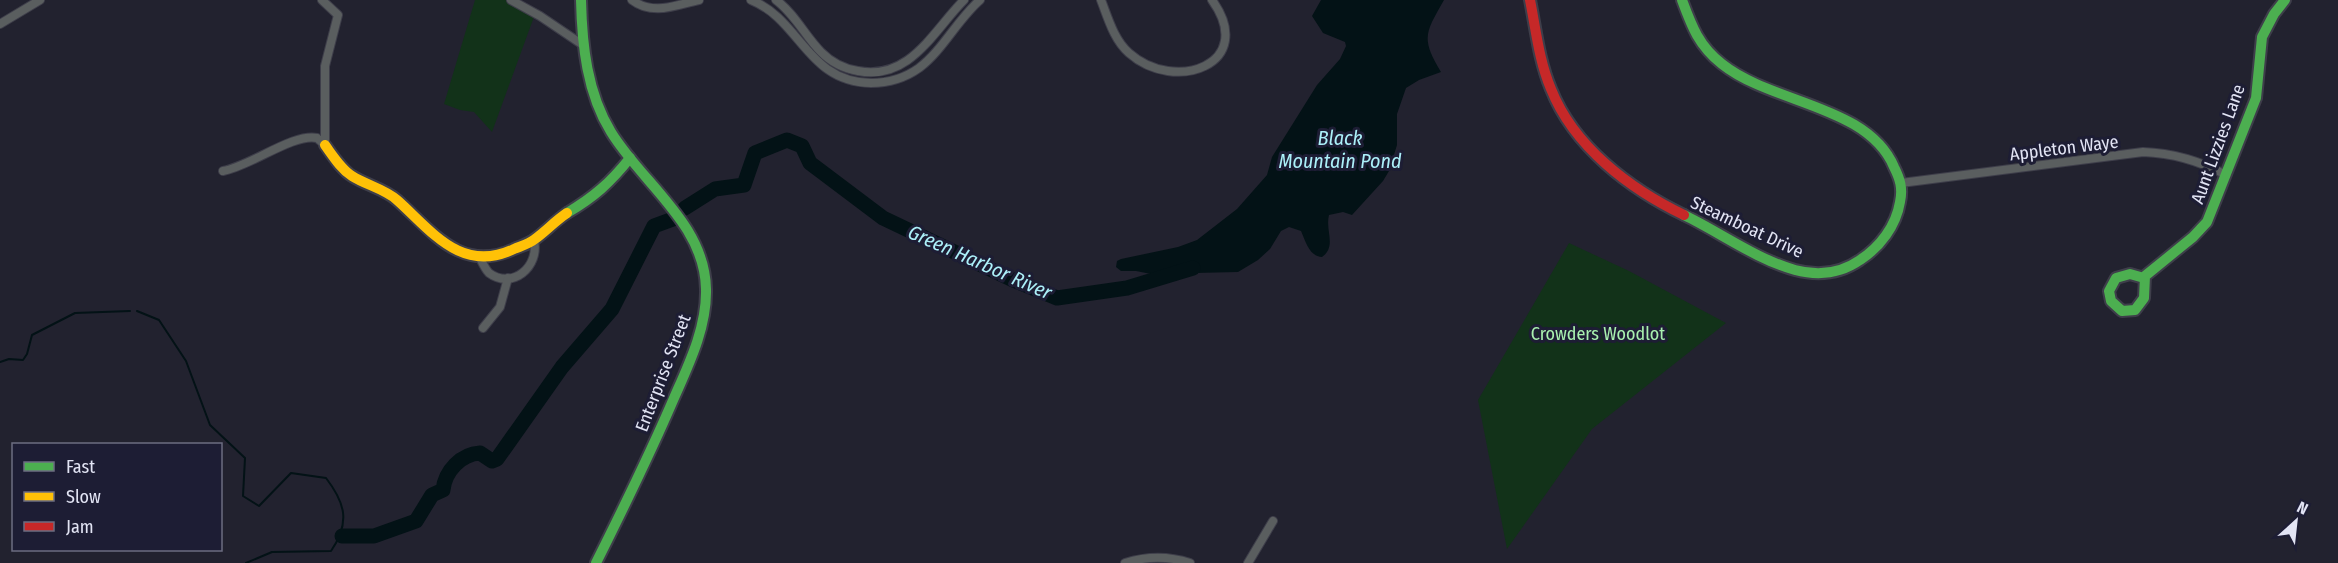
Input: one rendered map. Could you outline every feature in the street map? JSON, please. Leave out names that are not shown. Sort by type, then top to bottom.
[{"type":"street","points":[[0,24],[40,0]]},
{"type":"street","points":[[322,0],[338,15],[325,66],[325,146]]},
{"type":"street","points":[[511,0],[540,16],[583,45]]},
{"type":"street","name":"Enterprise Street","points":[[581,0],[583,45],[588,75],[604,122],[630,159],[671,209],[692,242],[705,277],[705,307],[696,343],[669,412],[596,563]]},
{"type":"street","points":[[632,0],[645,7],[694,0]]},
{"type":"street","points":[[751,0],[764,2],[823,68],[848,80],[867,83],[903,77],[919,68],[980,0]]},
{"type":"street","points":[[776,0],[788,11],[814,44],[835,63],[866,73],[899,66],[915,56],[964,0]]},
{"type":"street","points":[[1101,0],[1117,38],[1130,54],[1142,62],[1159,68],[1185,72],[1206,67],[1220,51],[1225,30],[1222,17],[1212,0]]},
{"type":"street","name":"Steamboat Drive","points":[[1530,0],[1545,74],[1555,101],[1588,144],[1620,175],[1644,194],[1762,255],[1791,269],[1803,272],[1829,273],[1851,266],[1870,253],[1890,231],[1899,206],[1901,183]]},
{"type":"street","points":[[1683,0],[1690,24],[1713,58],[1734,73],[1758,85],[1850,122],[1864,130],[1888,153],[1901,183]]},
{"type":"street","name":"Aunt Lizzies Lane","points":[[2144,278],[2166,257],[2202,229],[2211,214],[2256,98],[2259,82],[2258,50],[2261,36],[2270,19],[2285,0]]},
{"type":"street","points":[[954,11],[960,20]]},
{"type":"street","points":[[806,51],[814,44]]},
{"type":"street","points":[[885,70],[887,81]]},
{"type":"street","points":[[223,171],[246,165],[305,137],[317,138],[352,177],[395,198],[424,228],[445,245],[479,256],[502,255],[534,240],[554,222],[594,197],[630,159]]},
{"type":"street","name":"Appleton Waye","points":[[1901,183],[2143,152],[2166,153],[2211,167],[2226,175]]},
{"type":"street","points":[[479,256],[491,274],[508,278],[523,273],[532,262],[535,256],[534,240]]},
{"type":"street","points":[[483,328],[500,307],[508,278]]},
{"type":"street","points":[[1248,563],[1273,521]]},
{"type":"street","points":[[1125,563],[1166,557],[1190,563]]},
{"type":"green space","points":[[475,0],[508,0],[535,14],[492,132],[474,112],[444,104]]},
{"type":"green space","name":"Crowders Woodlot","points":[[1569,243],[1629,271],[1726,323],[1592,429],[1507,549],[1478,400]]},
{"type":"water","name":"Black Mountain Pond","points":[[1321,0],[1444,0],[1428,35],[1430,51],[1441,72],[1419,80],[1406,88],[1397,114],[1397,145],[1389,171],[1383,181],[1352,215],[1343,212],[1329,215],[1330,243],[1322,257],[1311,251],[1301,231],[1289,227],[1281,231],[1270,249],[1258,260],[1238,272],[1151,274],[1121,271],[1116,267],[1117,261],[1121,259],[1178,247],[1197,240],[1237,209],[1267,175],[1272,157],[1317,85],[1340,59],[1346,46],[1345,42],[1323,33],[1312,16]]},
{"type":"waterway","name":"Green Harbor River","points":[[685,208],[715,189],[744,185],[755,153],[787,140],[802,146],[810,163],[883,218],[1011,279],[1057,298],[1127,288],[1193,268]]},
{"type":"waterway","name":"Green Harbor River","points":[[342,536],[374,536],[416,521],[432,495],[443,490],[447,476],[460,460],[480,453],[492,461],[497,459],[562,367],[612,309],[654,226],[673,219]]},
{"type":"waterway","points":[[0,362],[9,359],[23,360],[32,335],[75,313],[130,311]]},
{"type":"waterway","points":[[137,311],[159,320],[186,361],[210,425],[245,458],[243,496],[259,506],[291,473],[326,478],[338,496],[343,522],[331,551],[272,552],[246,563]]},
{"type":"traffic: fast","points":[[581,0],[587,68],[596,101],[611,132],[624,151],[684,224],[703,266],[706,289],[704,317],[691,359],[646,461],[596,563]]},
{"type":"traffic: fast","points":[[1682,0],[1697,35],[1707,50],[1722,64],[1766,88],[1817,107],[1863,130],[1881,146],[1894,167],[1901,188],[1898,211],[1886,235],[1867,255],[1852,265],[1829,272],[1804,272],[1781,265],[1752,253],[1684,215]]},
{"type":"traffic: fast","points":[[2144,278],[2130,274],[2116,278],[2109,291],[2111,301],[2122,311],[2135,310],[2144,298],[2145,276],[2193,237],[2207,222],[2256,98],[2262,37],[2274,14],[2285,0]]},
{"type":"traffic: fast","points":[[567,213],[601,189],[630,158]]},
{"type":"traffic: slow","points":[[325,145],[348,173],[392,196],[435,236],[463,253],[478,256],[495,255],[528,244],[567,213]]},
{"type":"traffic: jam","points":[[1530,0],[1547,78],[1561,110],[1574,130],[1589,148],[1624,179],[1684,215]]}]
